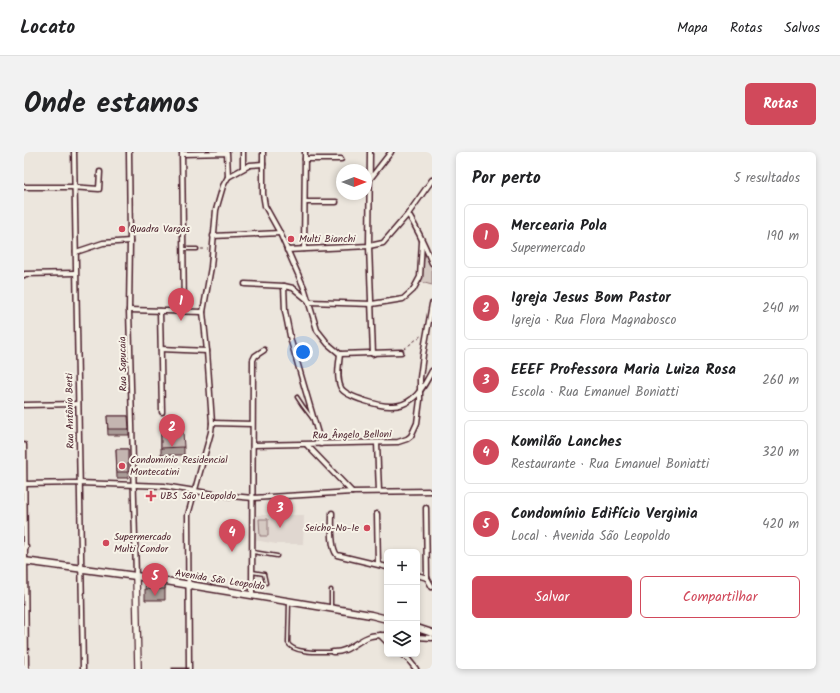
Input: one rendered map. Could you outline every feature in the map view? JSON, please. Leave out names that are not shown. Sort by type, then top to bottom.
[{"type":"main road","name":"Avenida São Leopoldo","points":[[24,561],[136,576],[384,618]]},
{"type":"main road","points":[[420,629],[432,633]]},
{"type":"street","name":"Rua Antônio Berti","points":[[74,152],[83,669]]},
{"type":"street","name":"Rua Sapucaia","points":[[129,152],[129,310],[136,576]]},
{"type":"street","points":[[243,152],[243,168]]},
{"type":"street","points":[[263,152],[265,206],[280,233],[305,290],[313,321],[317,330],[328,344],[340,354],[401,352]]},
{"type":"street","points":[[304,249],[305,152]]},
{"type":"street","points":[[370,152],[370,164]]},
{"type":"street","points":[[372,176],[390,152]]},
{"type":"street","points":[[184,311],[182,153],[227,153],[228,177]]},
{"type":"street","points":[[305,159],[341,159]]},
{"type":"street","points":[[189,669],[188,515],[212,423],[203,312],[210,275],[216,210],[223,186],[228,177],[250,165],[263,164]]},
{"type":"street","points":[[24,187],[99,189],[100,172]]},
{"type":"street","points":[[287,250],[369,246],[383,243],[408,214],[432,180]]},
{"type":"street","points":[[370,200],[369,246],[373,354]]},
{"type":"street","points":[[305,202],[336,202]]},
{"type":"street","points":[[408,214],[415,224],[422,242],[430,251],[432,263]]},
{"type":"street","points":[[213,236],[280,233]]},
{"type":"street","points":[[76,252],[103,243],[130,241]]},
{"type":"street","points":[[245,284],[284,286],[293,288],[309,302],[372,304],[403,299],[413,290],[420,277],[422,242]]},
{"type":"street","points":[[24,274],[75,274]]},
{"type":"street","points":[[284,286],[285,311],[290,333],[321,444]]},
{"type":"street","name":"Rua Ângelo Belloni","points":[[252,445],[398,442],[411,436],[419,414],[420,378],[432,304]]},
{"type":"street","points":[[129,310],[203,312]]},
{"type":"street","points":[[160,311],[162,412]]},
{"type":"street","points":[[161,349],[207,351]]},
{"type":"street","points":[[252,595],[252,360],[264,350]]},
{"type":"street","points":[[340,354],[339,381],[342,390],[350,395],[378,404],[397,406],[412,399],[420,390],[432,371]]},
{"type":"street","points":[[24,405],[78,404]]},
{"type":"street","points":[[212,423],[252,424]]},
{"type":"street","points":[[377,443],[379,491]]},
{"type":"street","points":[[306,444],[352,492]]},
{"type":"street","points":[[24,445],[26,669]]},
{"type":"street","points":[[24,484],[79,483],[164,486],[253,498],[352,492],[432,491]]},
{"type":"street","points":[[426,508],[427,578],[432,588]]},
{"type":"street","points":[[332,513],[333,543],[337,555],[384,566]]},
{"type":"street","points":[[377,514],[378,564]]},
{"type":"street","points":[[136,576],[138,669]]},
{"type":"street","points":[[420,576],[427,578]]},
{"type":"street","points":[[380,635],[384,639]]},
{"type":"street","points":[[333,652],[348,649],[371,636],[384,635]]},
{"type":"street","points":[[420,636],[432,638]]},
{"type":"street","points":[[404,657],[416,669]]},
{"type":"lane","points":[[183,249],[197,249]]},
{"type":"lane","points":[[298,397],[313,419]]},
{"type":"lane","points":[[253,552],[277,556]]},
{"type":"lane","points":[[252,572],[264,574],[266,583]]},
{"type":"lane","points":[[331,590],[331,609]]},
{"type":"lane","points":[[289,602],[288,643],[290,646],[297,650],[333,652]]},
{"type":"path","points":[[197,249],[212,250]]},
{"type":"path","points":[[401,352],[427,330]]},
{"type":"shaded area","points":[[423,248],[425,248],[432,266],[432,285],[421,282]]},
{"type":"shaded area","points":[[256,515],[304,515],[303,544],[276,544],[255,540]]},
{"type":"shaded area","points":[[259,519],[268,519],[268,536],[260,536]]},
{"type":"building","points":[[107,416],[128,416],[129,429],[108,429]]},
{"type":"building","points":[[161,432],[183,432],[184,447],[161,448]]},
{"type":"building","name":"Condomínio Residencial Montecatini","points":[[116,449],[128,449],[128,472],[117,472]]},
{"type":"building","points":[[146,580],[165,580],[165,589],[145,589]]},
{"type":"building","points":[[188,668],[188,669],[172,669]]},
{"type":"place","name":"Quadra Vargas","points":[[122,229]]},
{"type":"place","name":"Multi Bianchi","points":[[291,239]]},
{"type":"place","name":"Mercearia Pola","points":[[181,321]]},
{"type":"place","name":"Igreja Jesus Bom Pastor","points":[[172,447]]},
{"type":"place","name":"Condomínio Residencial Montecatini","points":[[122,466]]},
{"type":"place","name":"UBS São Leopoldo","points":[[151,496]]},
{"type":"place","name":"EEEF Professora Maria Luiza Rosa","points":[[280,528]]},
{"type":"place","name":"Seicho-No-Ie","points":[[367,528]]},
{"type":"place","name":"Supermercado Multi Condor","points":[[106,543]]},
{"type":"place","name":"Komilão Lanches","points":[[232,552]]},
{"type":"place","name":"Condomínio Edifício Verginia","points":[[155,596]]}]
